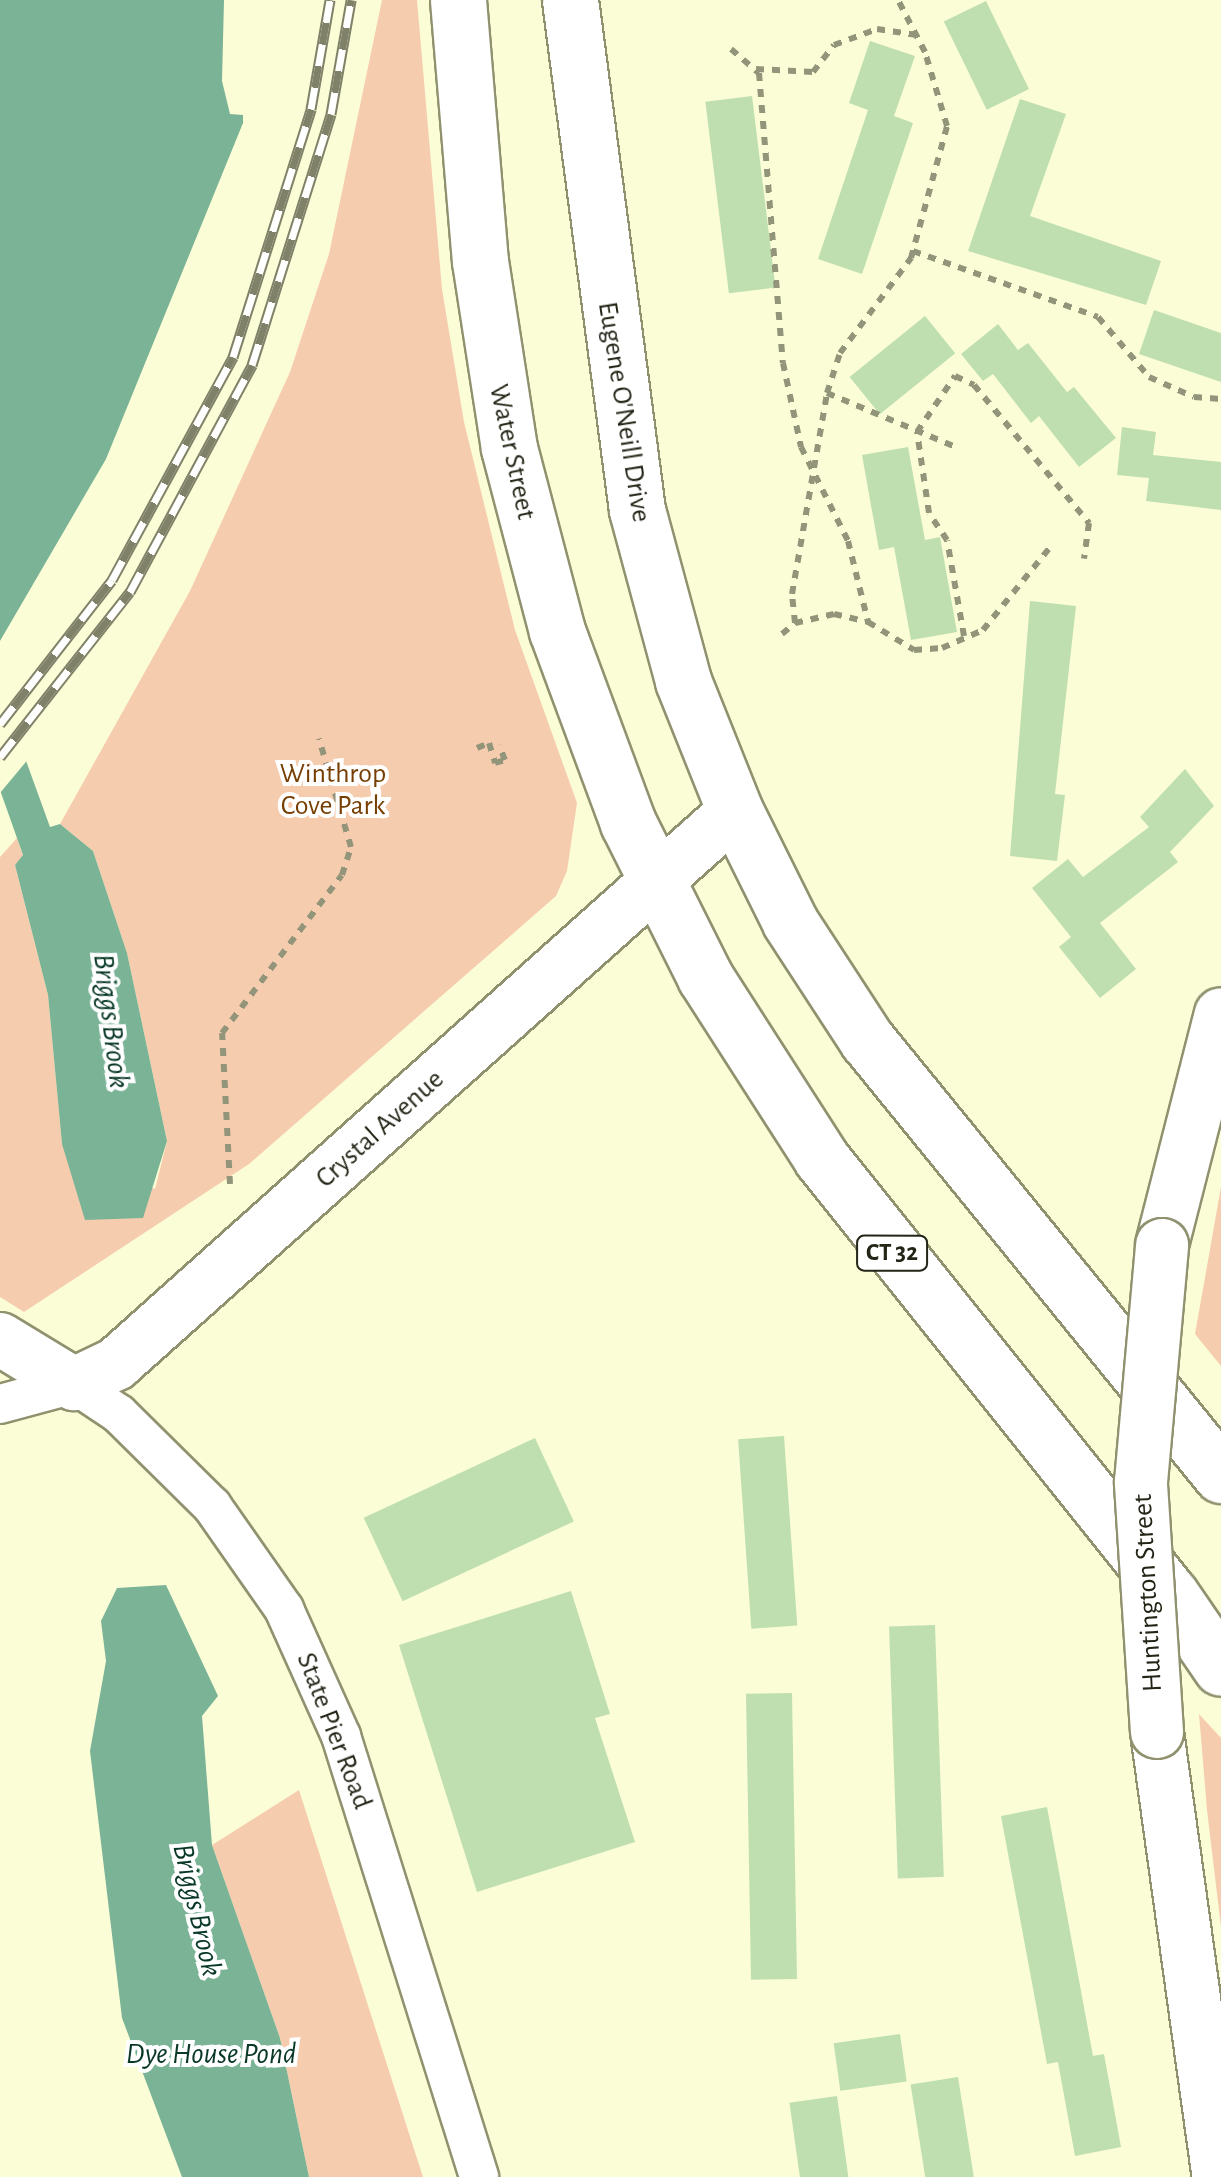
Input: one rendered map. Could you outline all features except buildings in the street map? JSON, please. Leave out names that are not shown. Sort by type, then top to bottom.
[{"type":"main road","name":"Water Street","points":[[458,0],[480,260],[508,448],[587,721],[656,882]]},
{"type":"main road","name":"Eugene O'Neill Drive","points":[[570,0],[636,510],[683,681],[735,811],[790,922],[867,1040],[1221,1475]]},
{"type":"main road","name":"Crystal Avenue","points":[[74,1384],[134,1351],[735,811]]},
{"type":"main road","name":"CT 32","points":[[656,882],[704,977],[821,1158],[1221,1656]]},
{"type":"main road","name":"Huntington Street","points":[[1218,2177],[1157,1732],[1141,1482],[1162,1245],[1221,1014]]},
{"type":"main road","name":"State Pier Road","points":[[0,1340],[74,1384]]},
{"type":"main road","points":[[1171,1595],[1221,1668]]},
{"type":"street","name":"Crystal Avenue","points":[[0,1404],[74,1384]]},
{"type":"street","name":"State Pier Road","points":[[74,1384],[165,1454],[212,1506],[307,1655],[341,1736],[479,2177]]},
{"type":"path","points":[[795,623],[792,594],[827,393],[840,353],[899,282],[913,251],[948,126],[917,35],[898,0]]},
{"type":"path","points":[[731,49],[755,69],[813,72],[834,45],[877,29],[917,35]]},
{"type":"path","points":[[755,69],[784,363],[801,448],[816,470],[858,571],[868,622]]},
{"type":"path","points":[[913,251],[1098,317],[1149,377],[1194,397],[1221,399]]},
{"type":"path","points":[[964,636],[947,540],[929,513],[917,432],[955,376],[974,386],[1089,523],[1084,559]]},
{"type":"path","points":[[827,393],[953,446]]},
{"type":"path","points":[[782,634],[795,623],[834,614],[868,622],[914,650],[983,630],[1050,546]]},
{"type":"path","points":[[230,1184],[222,1034],[342,875],[351,848],[319,739]]},
{"type":"path","points":[[476,748],[489,744],[496,763],[504,760],[499,746]]},
{"type":"green space","name":"Winthrop Cove Park","points":[[382,0],[417,0],[442,289],[464,422],[515,630],[577,803],[567,871],[556,896],[249,1164],[24,1312],[0,1297],[0,857],[17,838],[23,856],[15,865],[48,995],[62,1144],[155,1189],[167,1141],[127,953],[93,851],[60,824],[190,591],[290,372],[329,254]]},
{"type":"green space","points":[[1221,1187],[1221,1366],[1195,1334]]},
{"type":"green space","points":[[1199,1714],[1221,1738],[1221,1927],[1207,1810]]},
{"type":"green space","points":[[299,1790],[423,2177],[309,2177],[280,2038],[212,1845]]},
{"type":"water","points":[[0,0],[224,0],[222,81],[230,114],[243,115],[243,123],[106,459],[0,641]]},
{"type":"water","name":"Briggs Brook","points":[[0,689],[50,827],[60,824],[93,851],[127,953],[167,1141],[143,1218],[85,1220],[62,1144],[48,995],[15,865],[23,855],[0,790]]},
{"type":"water","name":"Dye House Pond","points":[[166,1585],[218,1696],[202,1716],[212,1845],[280,2038],[309,2177],[182,2177],[122,2018],[90,1751],[106,1661],[101,1621],[117,1588]]},
{"type":"pier","points":[[4,686],[30,757],[0,793],[0,690]]},
{"type":"railway","points":[[0,724],[112,580],[233,357],[311,109],[330,0]]},
{"type":"railway","points":[[0,757],[130,592],[252,365],[331,114],[351,0]]}]
